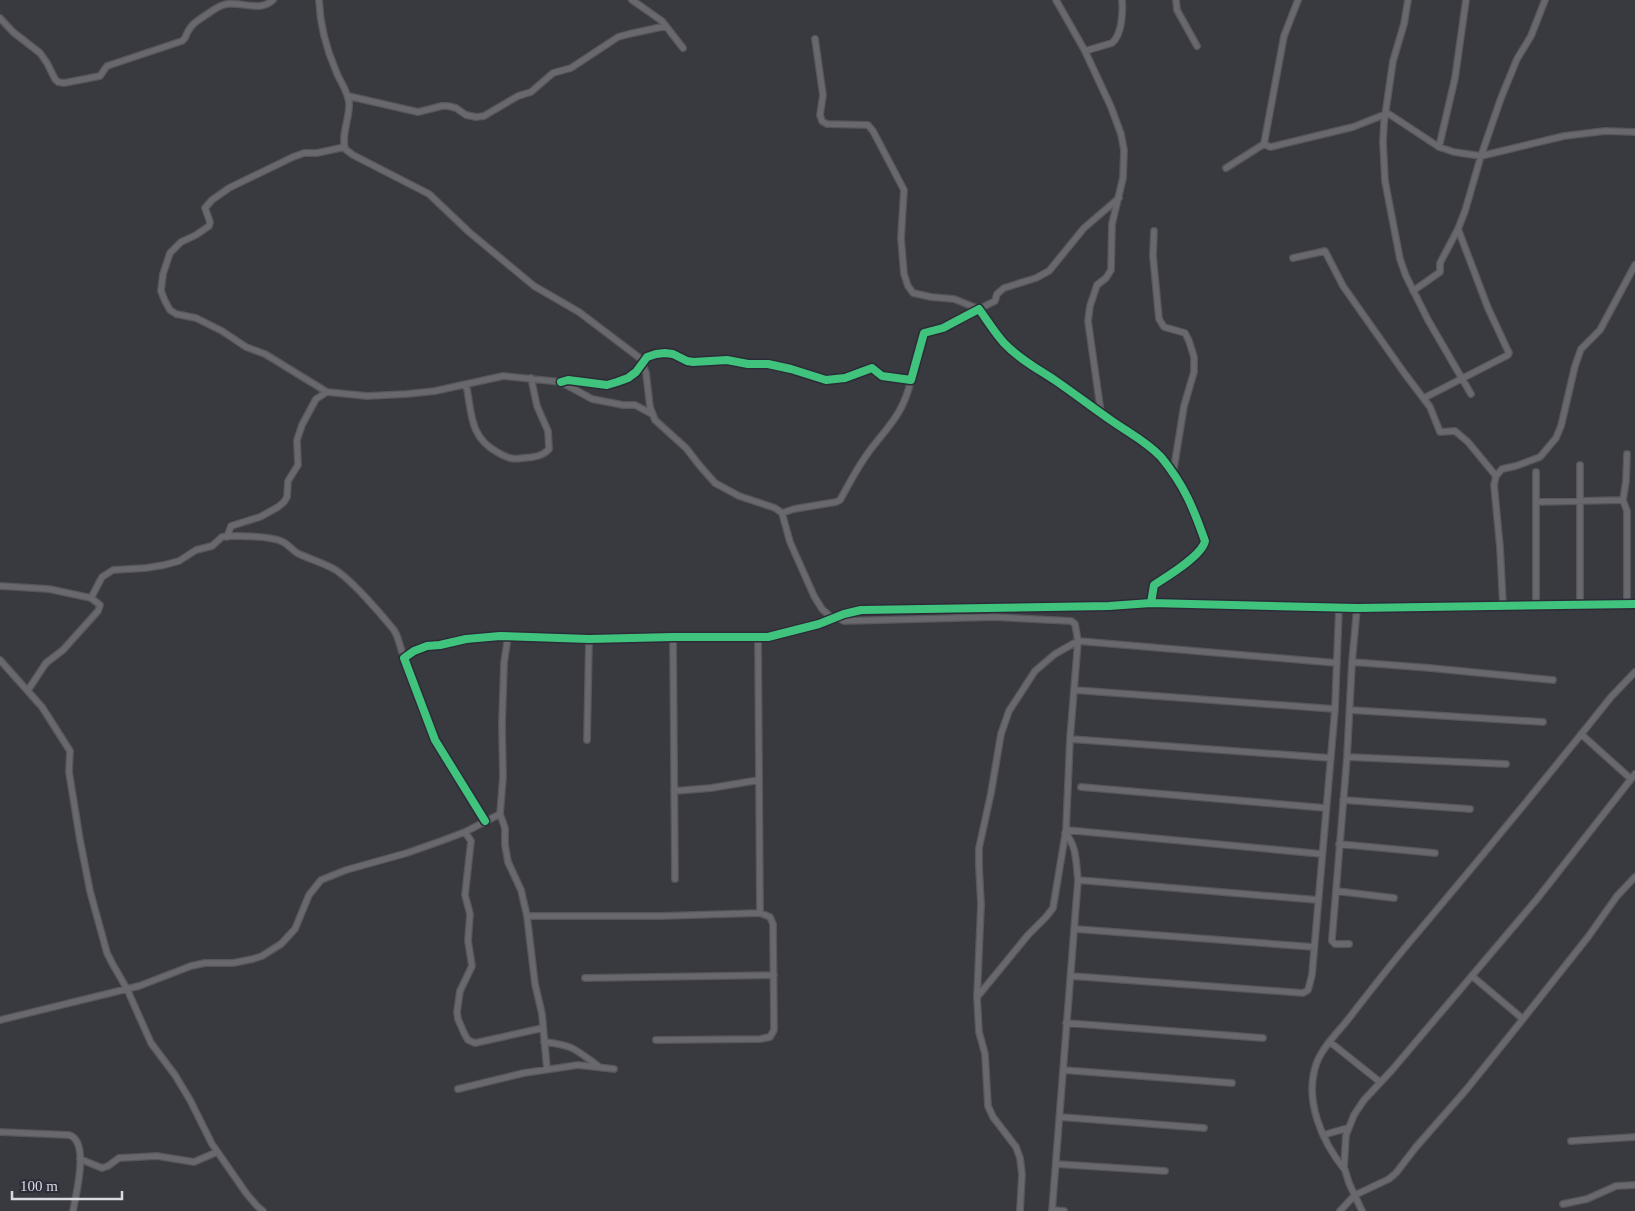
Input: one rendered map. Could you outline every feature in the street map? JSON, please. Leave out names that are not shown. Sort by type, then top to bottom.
[{"type":"street","points":[[0,18],[13,32],[40,53],[55,79],[64,83],[100,76],[107,66],[182,40],[186,38],[188,28],[192,24],[224,4],[264,5],[273,0]]},
{"type":"street","points":[[319,0],[325,41],[335,70],[348,96],[349,114],[344,138],[345,147],[353,155],[428,194],[469,232],[534,286],[579,312],[638,357],[646,373],[652,414],[655,420],[686,448],[715,483],[739,496],[770,505],[782,513],[790,542],[822,610],[834,618],[844,621],[994,617],[1071,621],[1075,624],[1078,641],[1070,739],[1066,832],[1052,908],[977,997]]},
{"type":"street","points":[[632,0],[662,21],[683,48]]},
{"type":"street","points":[[1056,0],[1085,51],[1111,107],[1121,134],[1124,150],[1123,178],[1112,224],[1111,270],[1106,278],[1096,285],[1088,321],[1101,413]]},
{"type":"street","points":[[1085,51],[1115,41],[1120,31],[1123,11],[1122,0]]},
{"type":"street","points":[[1176,0],[1177,10],[1197,46]]},
{"type":"street","points":[[1226,168],[1264,144],[1284,36],[1298,0]]},
{"type":"street","points":[[1408,0],[1404,24],[1393,62],[1386,114],[1383,142],[1386,181],[1400,259],[1413,291],[1471,394]]},
{"type":"street","points":[[1439,147],[1455,78],[1466,0]]},
{"type":"street","points":[[1413,291],[1439,273],[1440,263],[1466,211],[1481,156],[1501,98],[1545,0]]},
{"type":"street","points":[[348,96],[418,112],[448,106],[456,108],[466,115],[484,116],[518,96],[531,92],[553,73],[571,68],[618,37],[666,26]]},
{"type":"street","points":[[815,39],[823,95],[820,115],[822,121],[827,124],[868,125],[904,190],[901,238],[904,274],[908,286],[913,292],[931,297],[954,299],[979,309],[1004,343],[1016,354],[1028,364],[1139,437],[1160,457],[1184,488],[1193,506],[1205,541],[1199,553],[1154,585],[1151,603]]},
{"type":"street","points":[[1264,144],[1270,147],[1318,134],[1336,132],[1386,114],[1390,114],[1439,147],[1454,152],[1481,156],[1564,136],[1598,132],[1635,132]]},
{"type":"street","points":[[345,147],[298,155],[229,188],[212,200],[205,208],[210,222],[209,226],[181,242],[173,249],[166,263],[161,282],[161,291],[164,301],[173,312],[196,318],[246,347],[265,354],[327,392],[367,396],[407,394],[435,391],[503,376],[561,382],[592,398],[623,405],[635,405],[652,414]]},
{"type":"street","points":[[782,513],[840,500],[854,473],[902,409],[908,395],[924,333],[942,328],[995,301],[997,294],[1004,288],[1036,278],[1049,271],[1084,228],[1119,198]]},
{"type":"street","points":[[1424,398],[1509,353],[1488,308],[1458,230]]},
{"type":"street","points":[[1154,231],[1153,256],[1159,319],[1164,327],[1178,330],[1185,334],[1194,357],[1194,372],[1184,406],[1173,474]]},
{"type":"street","points":[[1294,258],[1322,251],[1325,252],[1343,286],[1430,407],[1440,432],[1455,431],[1468,442],[1496,476]]},
{"type":"street","points":[[1503,605],[1494,485],[1496,476],[1502,469],[1540,457],[1556,438],[1561,426],[1575,366],[1581,349],[1600,330],[1635,265]]},
{"type":"street","points":[[561,382],[568,380],[607,385],[628,378],[636,372],[642,362],[649,356],[665,353],[693,362],[727,360],[748,364],[768,364],[792,369],[826,380],[845,378],[872,368],[882,376],[911,380]]},
{"type":"street","points":[[466,384],[474,426],[483,442],[507,458],[515,460],[536,457],[549,450],[548,431],[537,406],[531,378]]},
{"type":"street","points":[[227,536],[231,526],[260,517],[278,508],[284,502],[287,497],[288,481],[298,465],[298,440],[302,425],[316,399],[327,392]]},
{"type":"street","points":[[1627,604],[1627,511],[1623,500],[1628,454]]},
{"type":"street","points":[[1580,465],[1580,604]]},
{"type":"street","points":[[1536,472],[1536,605]]},
{"type":"street","points":[[1536,502],[1623,500]]},
{"type":"street","points":[[91,598],[102,578],[113,570],[146,568],[179,561],[196,550],[212,546],[219,538],[227,536],[275,539],[284,542],[298,553],[336,570],[358,590],[398,636],[404,658],[435,740],[485,821]]},
{"type":"street","points":[[0,586],[49,589],[91,598],[100,605],[98,611],[63,650],[46,663],[28,690]]},
{"type":"street","points":[[404,658],[414,651],[427,646],[466,639],[508,636],[590,639],[768,637],[861,610],[1109,606],[1151,603],[1357,608],[1635,604]]},
{"type":"street","points":[[1071,976],[1303,994],[1308,990],[1314,947],[1331,758],[1339,607]]},
{"type":"street","points":[[1349,944],[1336,944],[1332,941],[1357,608]]},
{"type":"street","points":[[508,636],[504,663],[503,777],[500,814],[504,828],[508,862],[521,890],[527,916],[547,1069]]},
{"type":"street","points":[[673,637],[675,879]]},
{"type":"street","points":[[758,637],[760,914]]},
{"type":"street","points":[[587,740],[590,639]]},
{"type":"street","points":[[1020,1211],[1022,1174],[1020,1158],[1016,1147],[993,1117],[988,1106],[985,1054],[980,1036],[977,997],[981,905],[978,866],[979,848],[1001,734],[1010,711],[1035,671],[1055,654],[1078,641],[1337,663]]},
{"type":"street","points":[[0,660],[42,708],[70,751],[69,772],[80,840],[90,891],[107,953],[127,989],[151,1043],[175,1075],[190,1100],[206,1134],[246,1193],[263,1211]]},
{"type":"street","points":[[1352,662],[1553,680]]},
{"type":"street","points":[[1362,1211],[1345,1170],[1336,1159],[1323,1135],[1314,1108],[1313,1086],[1317,1062],[1383,973],[1611,697],[1635,672]]},
{"type":"street","points":[[1074,690],[1334,709]]},
{"type":"street","points":[[1350,710],[1543,722]]},
{"type":"street","points":[[1345,1170],[1344,1150],[1348,1128],[1364,1100],[1537,899],[1633,776],[1581,734]]},
{"type":"street","points":[[1070,739],[1331,758]]},
{"type":"street","points":[[1346,757],[1506,764]]},
{"type":"street","points":[[674,791],[711,788],[759,780]]},
{"type":"street","points":[[1081,787],[1326,808]]},
{"type":"street","points":[[1343,800],[1470,809]]},
{"type":"street","points":[[0,1020],[139,986],[191,966],[233,963],[262,956],[281,944],[288,937],[299,921],[309,895],[322,880],[346,870],[407,853],[465,832],[500,814]]},
{"type":"street","points":[[465,832],[471,841],[465,895],[470,914],[468,940],[472,966],[460,991],[457,1012],[460,1026],[468,1040],[476,1044],[543,1028]]},
{"type":"street","points":[[1066,832],[1322,854]]},
{"type":"street","points":[[1064,1211],[1052,1211],[1078,880],[1074,846],[1066,832]]},
{"type":"street","points":[[1339,844],[1435,853]]},
{"type":"street","points":[[1340,1211],[1355,1195],[1389,1179],[1396,1173],[1466,1090],[1588,937],[1617,896],[1635,877]]},
{"type":"street","points":[[1078,880],[1318,900]]},
{"type":"street","points":[[1336,891],[1394,898]]},
{"type":"street","points":[[527,916],[760,914],[770,917],[773,924],[774,975],[774,1030],[770,1037],[760,1039],[656,1040]]},
{"type":"street","points":[[1075,929],[1314,947]]},
{"type":"street","points":[[585,978],[774,975]]},
{"type":"street","points":[[1472,976],[1522,1019]]},
{"type":"street","points":[[1066,1023],[1263,1038]]},
{"type":"street","points":[[544,1042],[570,1046],[598,1066]]},
{"type":"street","points":[[1330,1042],[1380,1082]]},
{"type":"street","points":[[458,1089],[524,1072],[578,1065],[614,1069]]},
{"type":"street","points":[[1063,1070],[1232,1083]]},
{"type":"street","points":[[1060,1117],[1204,1128]]},
{"type":"street","points":[[1323,1135],[1348,1128]]},
{"type":"street","points":[[0,1132],[72,1136],[78,1141],[80,1159],[73,1211]]},
{"type":"street","points":[[1571,1141],[1635,1137]]},
{"type":"street","points":[[80,1159],[102,1168],[119,1158],[157,1156],[194,1162],[217,1152]]},
{"type":"street","points":[[1056,1164],[1165,1171]]},
{"type":"street","points":[[1563,1204],[1587,1199],[1616,1186],[1635,1185]]},
{"type":"cycle path","points":[[561,382],[568,380],[607,385],[628,378],[636,372],[647,357],[665,353],[693,362],[727,360],[748,364],[768,364],[826,380],[845,378],[872,368],[882,376],[911,380],[924,333],[943,328],[979,309],[997,335],[1010,349],[1149,446],[1161,457],[1182,487],[1205,541],[1191,559],[1154,585],[1151,603]]},
{"type":"cycle path","points":[[485,821],[435,740],[404,658],[414,651],[427,646],[466,639],[500,636],[589,639],[768,637],[819,624],[844,614],[861,610],[1109,606],[1151,603],[1357,608],[1635,604]]}]
